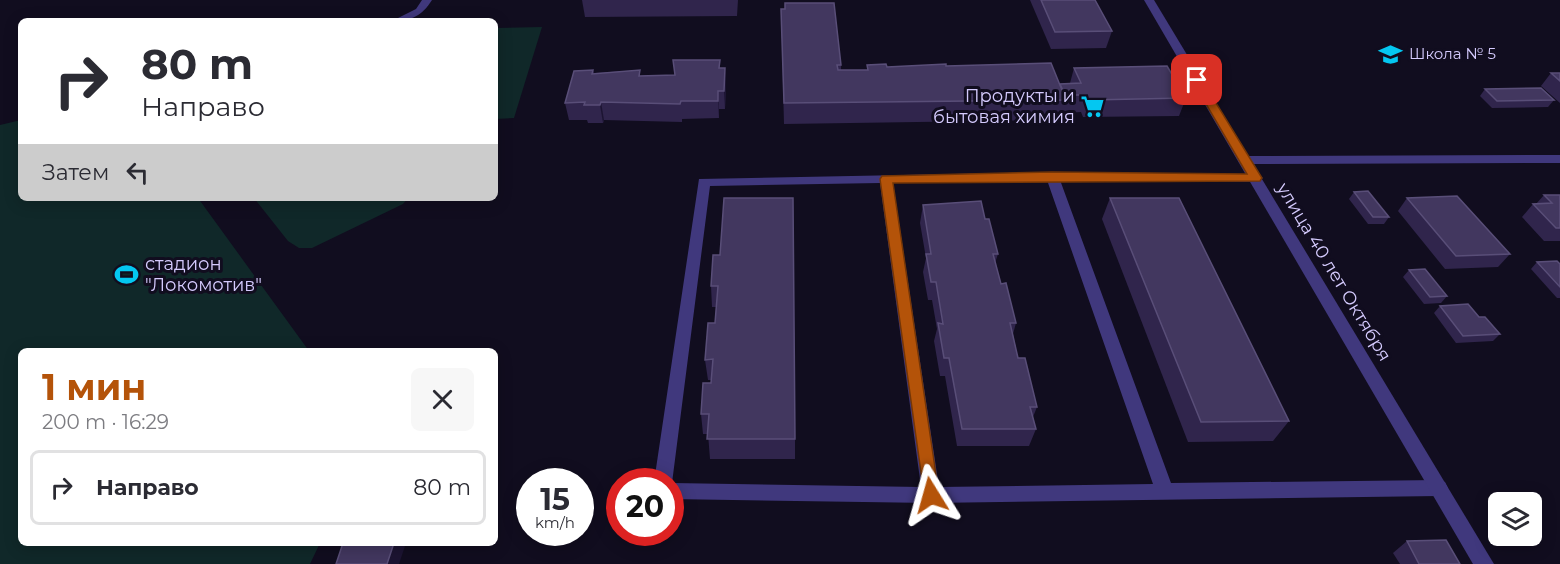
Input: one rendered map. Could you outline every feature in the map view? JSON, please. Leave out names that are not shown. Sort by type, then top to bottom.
[{"type":"street","points":[[404,18],[420,11],[427,0]]},
{"type":"street","name":"улица 40 лет Октября","points":[[1149,0],[1484,564]]},
{"type":"street","points":[[1245,160],[1560,159]]},
{"type":"street","points":[[1052,176],[1165,492]]},
{"type":"street","points":[[665,468],[704,182],[1052,176],[1256,178]]},
{"type":"street","points":[[886,179],[931,495]]},
{"type":"street","points":[[684,491],[931,495],[1439,488]]},
{"type":"green space","points":[[542,27],[514,118],[498,119],[498,28]]},
{"type":"green space","name":"стадион \"Локомотив\"","points":[[18,121],[18,201],[200,201],[307,348],[18,348],[18,546],[319,546],[310,564],[0,564],[0,125]]},
{"type":"green space","points":[[256,201],[406,201],[312,248],[299,248],[288,241]]},
{"type":"building","points":[[1041,0],[1095,0],[1112,31],[1055,32]]},
{"type":"building","points":[[785,3],[834,3],[841,65],[837,65],[838,70],[868,70],[867,65],[886,64],[887,67],[1051,63],[1066,100],[784,103],[781,9],[785,9]]},
{"type":"building","points":[[673,60],[720,60],[719,68],[725,68],[724,91],[718,91],[718,101],[681,101],[680,104],[601,102],[600,105],[584,105],[585,102],[565,103],[574,71],[593,70],[592,74],[640,70],[639,76],[675,75]]},
{"type":"building","points":[[1167,66],[1186,98],[1089,100],[1086,95],[1065,95],[1060,84],[1081,83],[1074,68]]},
{"type":"building","points":[[1551,73],[1560,73],[1560,81]]},
{"type":"building","points":[[1541,88],[1554,100],[1497,101],[1485,89]]},
{"type":"building","points":[[1368,191],[1389,217],[1373,217],[1354,192]]},
{"type":"building","points":[[1544,195],[1560,195],[1560,228],[1556,228],[1533,204],[1552,203]]},
{"type":"building","points":[[1457,196],[1510,254],[1456,256],[1407,198]]},
{"type":"building","points":[[724,198],[793,198],[795,439],[707,439],[709,414],[701,414],[703,383],[711,383],[713,359],[705,360],[708,323],[715,323],[718,286],[711,286],[713,255],[720,255]]},
{"type":"building","points":[[1110,198],[1179,198],[1289,421],[1201,422]]},
{"type":"building","points":[[981,201],[985,219],[989,219],[998,254],[993,254],[1001,284],[1006,283],[1016,323],[1010,323],[1018,358],[1025,358],[1037,407],[1030,407],[1036,429],[962,429],[949,358],[944,358],[938,323],[943,324],[936,282],[931,282],[926,254],[931,254],[923,205]]},
{"type":"building","points":[[1557,261],[1560,264],[1560,287],[1537,262]]},
{"type":"building","points":[[1425,269],[1447,296],[1430,297],[1409,270]]},
{"type":"building","points":[[1468,304],[1479,317],[1485,317],[1500,334],[1463,336],[1440,306]]},
{"type":"building","points":[[1446,540],[1460,564],[1419,564],[1407,541]]},
{"type":"building","points":[[342,546],[393,546],[387,564],[336,564]]},
{"type":"place","name":"Школа № 5","points":[[1391,54]]},
{"type":"place","name":"Продукты и бытовая химия","points":[[1093,106]]},
{"type":"place","name":"стадион \"Локомотив\"","points":[[127,274]]},
{"type":"route","points":[[931,495],[886,179],[1052,176],[1256,178],[1197,80]]}]
